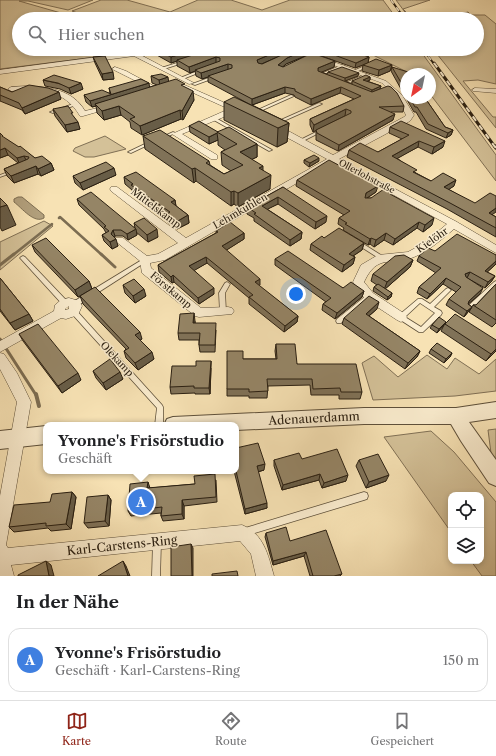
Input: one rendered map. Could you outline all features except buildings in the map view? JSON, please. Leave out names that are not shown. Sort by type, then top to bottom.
[{"type":"street","points":[[0,72],[130,56]]},
{"type":"street","name":"Ollerlohstraße","points":[[140,56],[164,68],[180,81],[334,158],[387,190],[454,224],[496,250]]},
{"type":"street","points":[[306,56],[367,75],[392,87]]},
{"type":"street","points":[[115,69],[124,72],[160,91]]},
{"type":"street","name":"Ollerlohstraße","points":[[180,81],[194,84],[228,101],[253,117]]},
{"type":"street","points":[[153,93],[180,81]]},
{"type":"street","name":"Lehmkuhlen","points":[[145,260],[161,256],[334,158],[405,124],[410,115],[400,95],[392,87]]},
{"type":"street","points":[[11,89],[46,89],[68,97],[77,104],[83,114],[117,105]]},
{"type":"street","points":[[475,90],[496,91]]},
{"type":"street","points":[[176,134],[213,118],[253,117]]},
{"type":"street","points":[[176,134],[214,157]]},
{"type":"street","name":"Mittelskamp","points":[[114,189],[185,243]]},
{"type":"street","name":"Kielöhr","points":[[401,317],[369,296],[358,282],[365,268],[382,258],[410,255],[428,244],[454,224]]},
{"type":"street","points":[[119,240],[145,260]]},
{"type":"street","name":"Förstkamp","points":[[145,260],[146,270],[199,313],[225,311]]},
{"type":"street","points":[[0,348],[68,308]]},
{"type":"street","points":[[0,358],[12,377],[24,402],[1,544],[5,576]]},
{"type":"street","name":"Adenauerdamm","points":[[237,422],[364,416],[456,416],[496,410]]},
{"type":"street","points":[[456,416],[467,435],[496,476]]},
{"type":"street","points":[[0,440],[43,435]]},
{"type":"street","points":[[242,533],[253,539],[258,550],[264,576]]},
{"type":"street","name":"Karl-Carstens-Ring","points":[[1,544],[157,541],[242,533]]},
{"type":"lane","points":[[164,68],[188,61]]},
{"type":"lane","points":[[355,71],[373,64]]},
{"type":"lane","points":[[326,77],[320,75],[342,66]]},
{"type":"lane","points":[[180,81],[204,70]]},
{"type":"lane","points":[[194,84],[223,75]]},
{"type":"lane","points":[[344,84],[367,75]]},
{"type":"lane","points":[[338,82],[351,87]]},
{"type":"lane","points":[[385,90],[392,87]]},
{"type":"lane","points":[[253,117],[292,96]]},
{"type":"lane","points":[[52,112],[77,104]]},
{"type":"lane","points":[[253,117],[320,104]]},
{"type":"lane","points":[[213,118],[270,150]]},
{"type":"lane","points":[[300,141],[327,128]]},
{"type":"lane","points":[[160,139],[173,133],[176,134]]},
{"type":"lane","points":[[130,152],[153,142]]},
{"type":"lane","points":[[0,176],[21,168]]},
{"type":"lane","points":[[349,238],[382,258]]},
{"type":"lane","name":"Olekamp","points":[[23,258],[160,407],[158,422]]},
{"type":"lane","name":"Lehmkuhlen","points":[[68,308],[145,260]]},
{"type":"lane","points":[[469,309],[496,283]]},
{"type":"lane","points":[[225,311],[222,293],[227,284]]},
{"type":"lane","points":[[479,289],[485,293]]},
{"type":"lane","points":[[430,307],[448,290]]},
{"type":"lane","points":[[339,321],[369,296]]},
{"type":"lane","points":[[420,300],[430,307],[439,312],[421,330],[401,317],[420,300]]},
{"type":"lane","name":"Karl-Carstens-Ring","points":[[242,533],[364,496]]},
{"type":"lane","points":[[156,576],[157,541]]},
{"type":"shaded area","points":[[0,0],[93,0],[68,10],[28,1],[19,1],[58,12],[12,12],[12,56],[105,56],[0,69]]},
{"type":"shaded area","points":[[101,0],[127,0],[170,12],[75,12],[72,11]]},
{"type":"shaded area","points":[[198,0],[231,0],[262,10],[290,0],[383,0],[392,12],[170,12]]},
{"type":"shaded area","points":[[396,0],[430,0],[403,9],[405,12]]},
{"type":"shaded area","points":[[484,15],[496,24],[496,84],[478,80],[463,81],[493,117],[496,117],[496,128],[439,56],[484,56]]},
{"type":"shaded area","points":[[375,56],[424,56],[433,68],[400,68]]},
{"type":"shaded area","points":[[436,72],[496,155],[496,181],[436,102]]},
{"type":"shaded area","points":[[105,136],[126,149],[94,157],[85,157],[73,151],[75,148]]},
{"type":"shaded area","points":[[22,197],[44,215],[44,218],[36,219],[28,214],[14,202],[14,199]]},
{"type":"shaded area","points":[[44,221],[53,226],[0,270],[0,242]]},
{"type":"shaded area","points":[[427,355],[447,369],[455,358],[479,374],[496,359],[496,391],[455,396],[373,400],[362,363],[374,356],[398,377]]},
{"type":"shaded area","points":[[496,429],[496,459],[491,453],[488,430]]},
{"type":"shaded area","points":[[431,431],[454,452],[496,502],[496,576],[482,576],[473,564],[484,564],[484,492],[448,492],[448,528],[384,437]]},
{"type":"waterway","points":[[59,218],[60,217],[102,255]]},
{"type":"waterway","points":[[13,255],[52,224]]},
{"type":"waterway","points":[[0,265],[14,254]]},
{"type":"waterway","points":[[101,254],[115,267]]},
{"type":"waterway","points":[[0,339],[36,395]]},
{"type":"waterway","points":[[36,394],[39,406]]},
{"type":"railway","points":[[391,0],[400,12]]},
{"type":"railway","points":[[428,56],[434,64]]},
{"type":"railway","points":[[434,63],[495,147]]},
{"type":"place","name":"Yvonne's Frisörstudio","points":[[141,502]]}]
